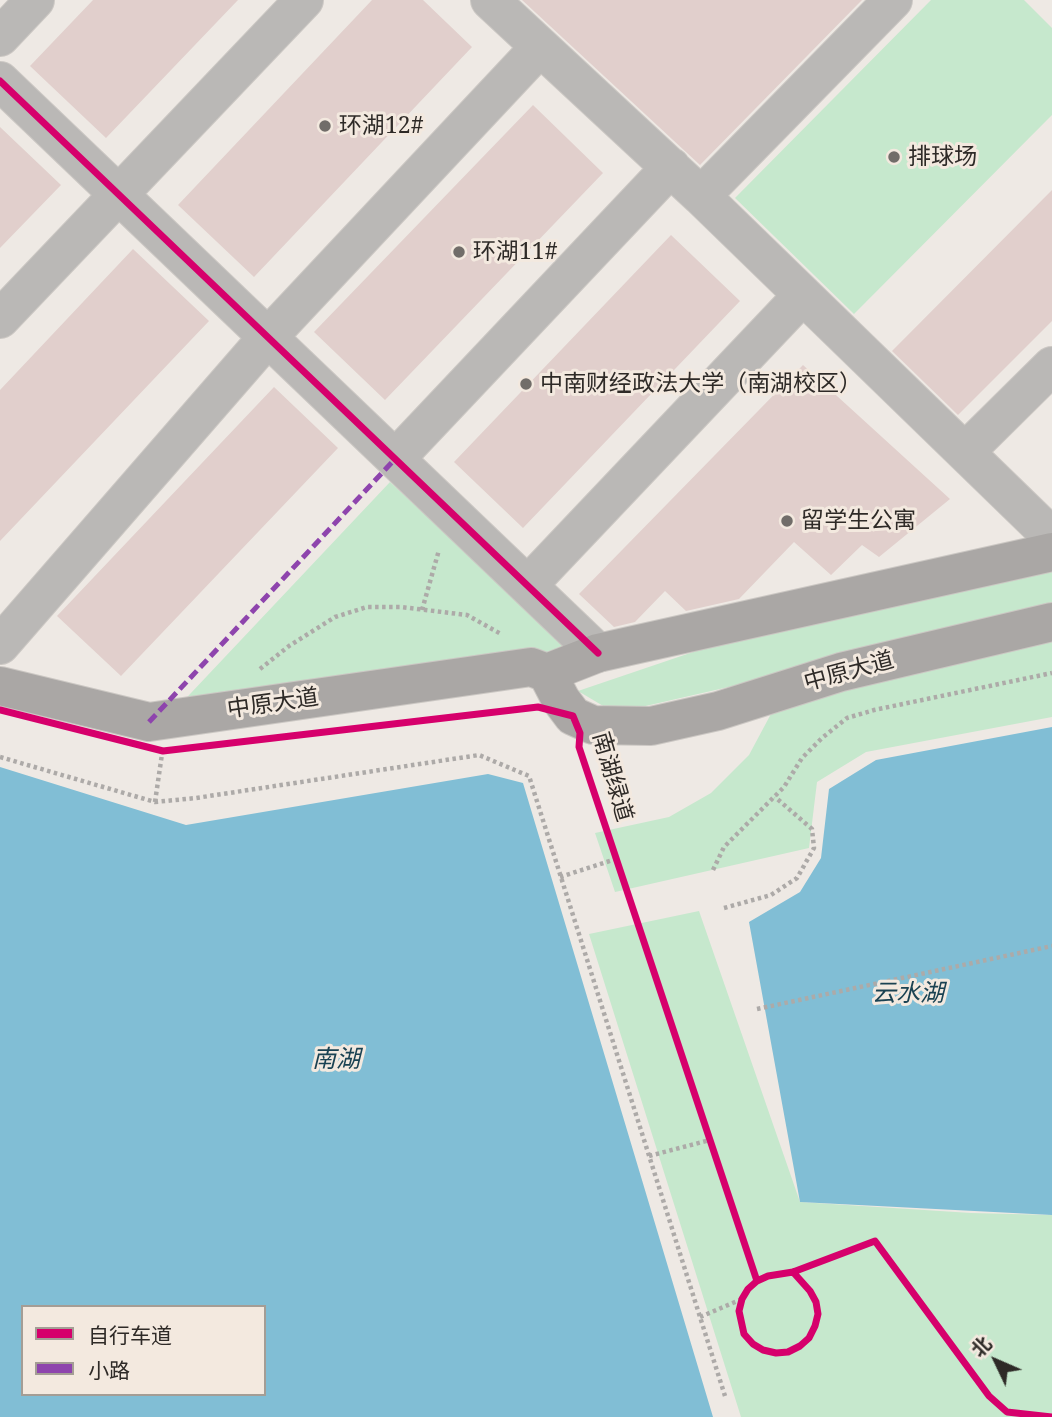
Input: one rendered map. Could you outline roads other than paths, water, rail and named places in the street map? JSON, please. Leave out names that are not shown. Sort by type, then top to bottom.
[{"type":"main road","name":"中原大道","points":[[0,686],[149,722],[539,670],[598,653],[1052,552]]},
{"type":"main road","name":"中原大道","points":[[539,670],[573,716],[593,725],[651,726],[718,711],[841,672],[1052,622]]},
{"type":"street","points":[[0,37],[35,0]]},
{"type":"street","points":[[0,319],[304,0]]},
{"type":"street","points":[[490,0],[671,167],[1052,537]]},
{"type":"street","points":[[701,196],[893,0]]},
{"type":"street","points":[[0,645],[268,337],[540,47]]},
{"type":"street","points":[[0,81],[598,653]]},
{"type":"street","points":[[396,458],[671,167]]},
{"type":"street","points":[[528,585],[803,295]]},
{"type":"street","points":[[965,452],[1052,366]]},
{"type":"water","name":"云水湖","points":[[1052,727],[1052,1215],[800,1202],[749,922],[800,892],[821,858],[829,789],[876,760]]},
{"type":"water","name":"南湖","points":[[0,767],[186,825],[488,774],[523,783],[713,1417],[0,1417]]},
{"type":"place","name":"环湖12#","points":[[325,126]]},
{"type":"place","name":"排球场","points":[[894,157]]},
{"type":"place","name":"环湖11#","points":[[459,252]]},
{"type":"place","name":"中南财经政法大学（南湖校区）","points":[[526,384]]},
{"type":"place","name":"留学生公寓","points":[[787,521]]}]
